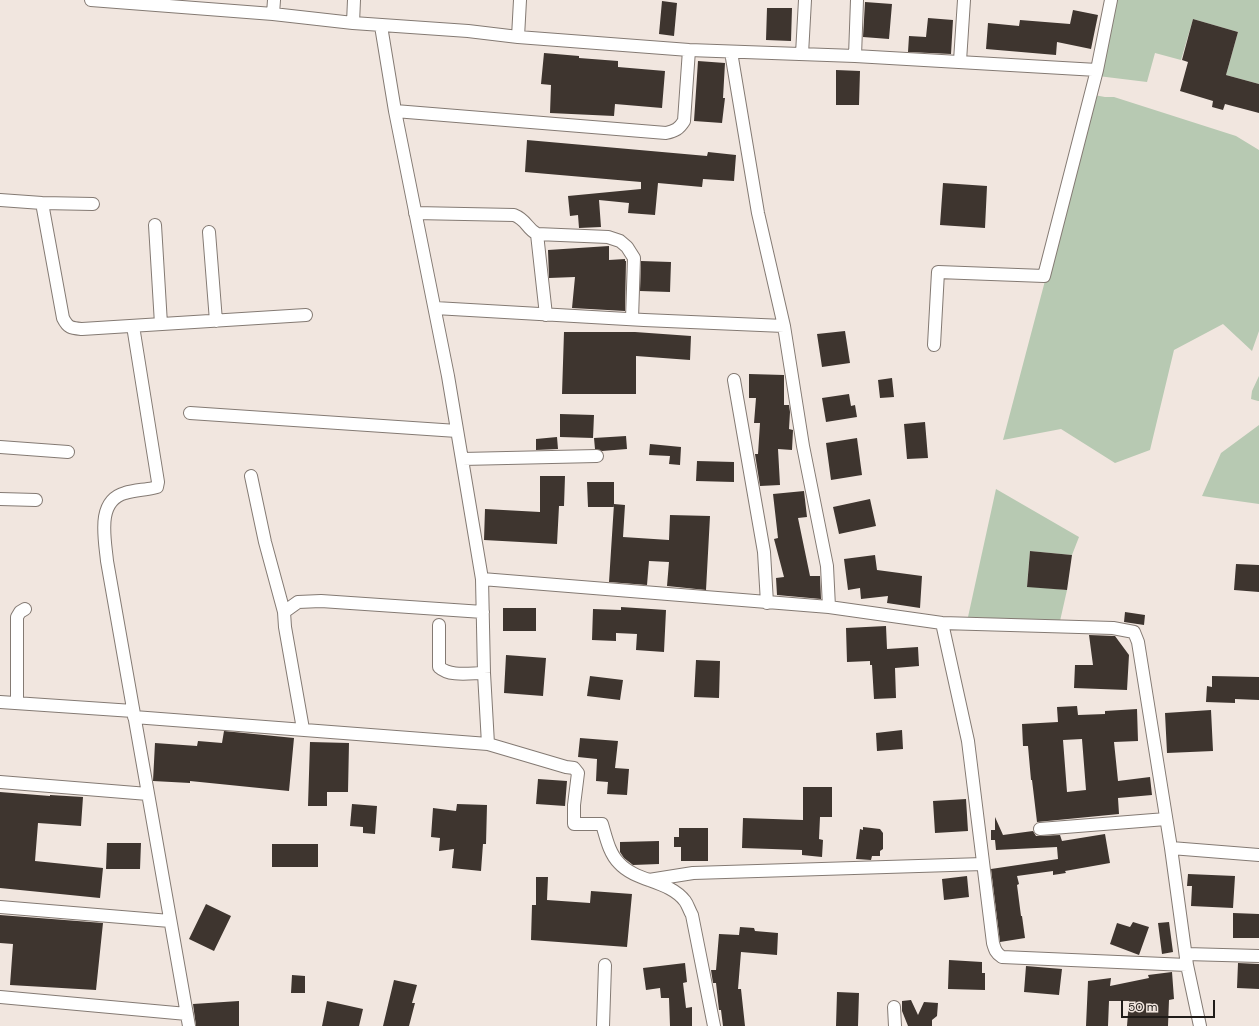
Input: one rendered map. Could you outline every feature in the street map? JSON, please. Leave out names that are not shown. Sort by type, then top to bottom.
[{"type":"street","points":[[91,0],[185,3],[382,26],[468,31],[518,37],[689,50],[960,61],[1097,70]]},
{"type":"street","points":[[273,14],[274,0]]},
{"type":"street","points":[[353,23],[354,0]]},
{"type":"street","points":[[518,37],[520,0]]},
{"type":"street","points":[[802,54],[805,0]]},
{"type":"street","points":[[855,56],[857,0]]},
{"type":"street","points":[[960,61],[964,0]]},
{"type":"street","points":[[934,345],[938,272],[1044,276],[1097,70],[1111,0]]},
{"type":"street","points":[[382,26],[395,111],[448,376],[482,579],[484,673],[488,744]]},
{"type":"street","points":[[395,111],[666,133],[674,132],[684,121],[689,50]]},
{"type":"street","points":[[731,52],[758,213],[784,326],[803,446],[827,566],[829,607]]},
{"type":"street","points":[[0,200],[93,204]]},
{"type":"street","points":[[42,203],[63,318],[66,324],[72,328],[82,329],[306,315]]},
{"type":"street","points":[[415,213],[514,215],[521,218],[529,230],[537,234],[608,237],[620,241],[627,247],[634,258],[632,319]]},
{"type":"street","points":[[154,225],[161,324]]},
{"type":"street","points":[[209,232],[216,321]]},
{"type":"street","points":[[537,234],[546,315]]},
{"type":"street","points":[[435,308],[546,315],[784,326]]},
{"type":"street","points":[[0,997],[188,1020],[107,561],[104,525],[106,511],[113,500],[124,493],[157,487],[158,482],[133,326]]},
{"type":"street","points":[[734,380],[764,552],[767,603]]},
{"type":"street","points":[[190,413],[457,431]]},
{"type":"street","points":[[0,448],[68,452]]},
{"type":"street","points":[[462,460],[597,456]]},
{"type":"street","points":[[251,476],[265,542],[284,612],[285,627],[303,730]]},
{"type":"street","points":[[0,499],[36,500]]},
{"type":"street","points":[[482,579],[829,607],[942,623],[1113,628],[1134,632],[1138,642],[1187,959],[1200,1026]]},
{"type":"street","points":[[284,612],[298,602],[321,601],[483,612]]},
{"type":"street","points":[[17,704],[17,617],[20,612],[25,609]]},
{"type":"street","points":[[942,623],[968,742],[993,943],[998,954],[1002,957],[1187,959],[1259,956]]},
{"type":"street","points":[[439,625],[439,667],[444,671],[451,673],[484,673]]},
{"type":"street","points":[[0,702],[303,730],[488,744],[574,768],[578,773],[574,806],[574,824],[602,824],[611,852],[618,862],[627,870],[672,890],[684,900],[692,915],[714,1026]]},
{"type":"street","points":[[0,782],[148,794]]},
{"type":"street","points":[[1040,829],[1166,819]]},
{"type":"street","points":[[1171,848],[1259,855]]},
{"type":"street","points":[[649,880],[693,873],[983,864]]},
{"type":"street","points":[[0,907],[170,921]]},
{"type":"street","points":[[603,1026],[605,965]]},
{"type":"street","points":[[894,1007],[895,1026]]},
{"type":"green space","points":[[1116,0],[1259,0],[1259,84],[1226,75],[1238,32],[1193,19],[1181,60],[1155,53],[1147,82],[1098,76]]},
{"type":"green space","points":[[1094,95],[1114,97],[1236,136],[1259,150],[1259,331],[1252,351],[1223,324],[1174,350],[1150,450],[1115,463],[1061,429],[1003,440]]},
{"type":"green space","points":[[1259,376],[1258,401],[1251,399],[1252,391]]},
{"type":"green space","points":[[1259,425],[1259,504],[1202,496],[1221,453]]},
{"type":"green space","points":[[996,489],[1079,537],[1072,555],[1030,551],[1027,586],[1067,590],[1060,621],[968,617]]},
{"type":"building","points":[[662,1],[677,3],[674,36],[659,34]]},
{"type":"building","points":[[865,2],[892,4],[889,39],[863,37]]},
{"type":"building","points":[[767,8],[792,8],[791,41],[766,40]]},
{"type":"building","points":[[1073,10],[1098,15],[1091,49],[1057,42],[1056,55],[986,49],[988,23],[1019,26],[1020,20],[1070,24]]},
{"type":"building","points":[[928,18],[953,20],[951,54],[908,52],[909,36],[926,37]]},
{"type":"building","points":[[1193,19],[1238,32],[1226,75],[1259,84],[1259,113],[1225,104],[1223,110],[1212,107],[1213,101],[1180,91],[1188,62],[1182,60]]},
{"type":"building","points":[[544,53],[579,56],[579,58],[618,61],[618,67],[665,71],[662,108],[615,104],[614,116],[550,113],[551,85],[541,84]]},
{"type":"building","points":[[698,61],[725,63],[723,98],[725,98],[722,123],[694,121]]},
{"type":"building","points":[[836,70],[860,71],[859,105],[836,105]]},
{"type":"building","points":[[527,140],[707,156],[708,152],[736,155],[734,181],[703,179],[702,187],[658,183],[655,215],[628,213],[629,203],[599,200],[601,227],[579,228],[578,215],[570,216],[568,196],[641,189],[641,182],[525,172]]},
{"type":"building","points":[[943,183],[987,186],[985,228],[940,225]]},
{"type":"building","points":[[609,246],[609,260],[625,259],[626,261],[625,311],[572,308],[575,277],[549,278],[548,250]]},
{"type":"building","points":[[641,261],[671,262],[670,292],[640,291]]},
{"type":"building","points":[[845,331],[850,363],[822,367],[817,334]]},
{"type":"building","points":[[564,332],[635,332],[691,336],[690,360],[636,356],[636,394],[562,394]]},
{"type":"building","points":[[749,374],[784,375],[784,405],[789,405],[789,429],[793,430],[792,450],[778,449],[780,485],[760,486],[755,454],[758,454],[760,423],[754,423],[756,398],[749,398]]},
{"type":"building","points":[[892,378],[894,397],[880,398],[878,380]]},
{"type":"building","points":[[849,394],[851,406],[855,405],[857,417],[826,422],[822,398]]},
{"type":"building","points":[[560,414],[594,415],[593,438],[560,437]]},
{"type":"building","points":[[925,422],[928,458],[907,459],[904,424]]},
{"type":"building","points":[[626,436],[627,449],[602,451],[595,449],[594,438]]},
{"type":"building","points":[[557,437],[558,449],[536,450],[536,439]]},
{"type":"building","points":[[857,438],[862,475],[831,480],[826,443]]},
{"type":"building","points":[[650,444],[681,447],[680,465],[669,464],[670,456],[649,455]]},
{"type":"building","points":[[697,461],[734,462],[734,482],[696,481]]},
{"type":"building","points":[[540,476],[565,476],[564,506],[559,506],[557,544],[484,540],[485,509],[540,512]]},
{"type":"building","points":[[587,482],[614,482],[614,507],[588,507]]},
{"type":"building","points":[[804,491],[807,517],[798,518],[810,576],[820,576],[821,599],[777,595],[776,578],[784,577],[774,539],[778,538],[773,494]]},
{"type":"building","points":[[870,499],[876,526],[839,534],[833,507]]},
{"type":"building","points":[[614,504],[625,505],[623,537],[669,540],[670,515],[710,516],[706,590],[667,586],[669,562],[649,561],[647,585],[609,582]]},
{"type":"building","points":[[1030,551],[1072,555],[1067,590],[1027,587]]},
{"type":"building","points":[[875,555],[877,570],[922,576],[920,608],[887,603],[888,596],[861,599],[860,588],[848,590],[844,559]]},
{"type":"building","points":[[1236,564],[1259,565],[1259,592],[1234,590]]},
{"type":"building","points":[[621,607],[666,610],[664,652],[636,650],[637,634],[616,633],[616,641],[592,640],[593,609],[621,610]]},
{"type":"building","points":[[503,608],[536,608],[536,631],[503,631]]},
{"type":"building","points":[[1125,612],[1145,615],[1144,625],[1124,622]]},
{"type":"building","points":[[886,626],[887,649],[918,647],[919,666],[895,668],[896,698],[874,699],[872,665],[870,665],[870,661],[847,662],[846,628]]},
{"type":"building","points":[[1089,635],[1115,636],[1129,655],[1127,690],[1074,688],[1075,665],[1093,665]]},
{"type":"building","points":[[506,655],[546,658],[543,696],[504,693]]},
{"type":"building","points":[[696,660],[720,661],[719,698],[694,697]]},
{"type":"building","points":[[590,676],[623,680],[620,700],[587,696]]},
{"type":"building","points":[[1212,676],[1259,677],[1259,700],[1235,699],[1235,703],[1206,702],[1207,686],[1212,687]]},
{"type":"building","points":[[1077,706],[1078,715],[1105,714],[1105,711],[1137,709],[1138,741],[1114,742],[1118,781],[1150,777],[1152,795],[1118,798],[1119,814],[1037,822],[1028,746],[1023,746],[1022,724],[1058,722],[1057,707]],"holes":[[[1082,739],[1086,790],[1067,792],[1063,740]]]},
{"type":"building","points":[[1211,710],[1213,751],[1167,753],[1165,713]]},
{"type":"building","points":[[902,730],[903,749],[877,751],[876,733]]},
{"type":"building","points":[[224,731],[294,738],[289,791],[190,781],[190,783],[153,781],[155,743],[197,746],[198,741],[222,743]]},
{"type":"building","points":[[580,738],[618,741],[615,768],[629,769],[627,795],[607,794],[608,782],[596,781],[597,759],[578,757]]},
{"type":"building","points":[[310,742],[349,743],[348,792],[327,792],[327,806],[308,806]]},
{"type":"building","points":[[538,779],[567,781],[565,806],[536,804]]},
{"type":"building","points":[[803,787],[832,787],[832,817],[820,817],[819,839],[823,840],[822,857],[802,855],[802,850],[742,848],[743,818],[803,820]]},
{"type":"building","points":[[0,792],[83,797],[81,826],[38,823],[35,861],[103,868],[100,898],[0,888]]},
{"type":"building","points":[[966,799],[968,831],[935,833],[933,801]]},
{"type":"building","points":[[352,804],[377,806],[375,834],[363,833],[363,827],[350,826]]},
{"type":"building","points":[[457,804],[487,805],[486,844],[483,844],[481,871],[452,868],[454,849],[439,851],[440,838],[431,837],[433,808],[456,811]]},
{"type":"building","points":[[995,817],[1003,835],[1033,831],[1036,836],[1060,835],[1062,841],[1105,834],[1110,863],[1065,871],[1066,873],[1053,875],[1053,871],[1017,876],[1025,938],[1000,942],[991,869],[1058,859],[1057,847],[996,850],[995,840],[991,840],[991,830],[995,830]]},
{"type":"building","points":[[863,827],[880,829],[883,833],[883,849],[880,851],[880,856],[872,856],[871,860],[856,859],[860,829],[863,830]]},
{"type":"building","points":[[679,828],[708,828],[708,861],[681,861],[681,847],[674,847],[674,837],[679,837]]},
{"type":"building","points":[[659,841],[659,864],[633,865],[624,858],[620,852],[620,842]]},
{"type":"building","points":[[107,843],[141,843],[140,869],[106,869]]},
{"type":"building","points":[[272,844],[318,844],[318,867],[272,867]]},
{"type":"building","points":[[1188,874],[1235,876],[1233,908],[1191,906],[1192,886],[1187,886]]},
{"type":"building","points":[[967,876],[969,897],[944,900],[942,879]]},
{"type":"building","points":[[536,877],[548,877],[547,900],[590,903],[591,891],[632,894],[627,947],[531,940],[532,905],[536,905]]},
{"type":"building","points":[[206,904],[231,916],[214,951],[189,939]]},
{"type":"building","points":[[1233,913],[1259,914],[1259,938],[1233,938]]},
{"type":"building","points":[[0,915],[103,923],[96,990],[10,985],[13,944],[0,943]]},
{"type":"building","points":[[1133,922],[1149,927],[1139,955],[1110,944],[1117,923],[1130,927]]},
{"type":"building","points":[[1169,922],[1173,952],[1162,954],[1158,923]]},
{"type":"building","points":[[740,927],[754,928],[755,931],[778,933],[777,955],[741,952],[738,989],[741,989],[745,1026],[723,1026],[721,1010],[719,1010],[716,983],[713,983],[711,970],[716,970],[719,934],[739,935]]},
{"type":"building","points":[[949,960],[982,962],[982,973],[985,973],[985,990],[948,989]]},
{"type":"building","points":[[685,963],[687,982],[683,983],[686,1008],[692,1007],[692,1026],[670,1026],[669,998],[661,998],[660,988],[646,990],[643,968]]},
{"type":"building","points":[[1238,963],[1259,964],[1259,989],[1237,988]]},
{"type":"building","points":[[1026,966],[1062,969],[1059,995],[1024,992]]},
{"type":"building","points":[[1172,972],[1174,999],[1169,1000],[1168,1026],[1127,1026],[1129,1001],[1109,1001],[1108,1026],[1086,1026],[1088,981],[1111,978],[1110,986],[1149,978],[1148,975]]},
{"type":"building","points":[[292,975],[305,976],[305,993],[291,993]]},
{"type":"building","points":[[394,980],[417,985],[412,1003],[415,1003],[409,1026],[383,1026]]},
{"type":"building","points":[[837,992],[859,993],[858,1026],[836,1026]]},
{"type":"building","points":[[911,1000],[918,1015],[924,1002],[938,1003],[937,1016],[932,1020],[932,1026],[908,1026],[902,1011],[902,1001]]},
{"type":"building","points":[[239,1001],[239,1026],[196,1026],[193,1004]]},
{"type":"building","points":[[327,1001],[363,1009],[359,1026],[322,1026]]}]
